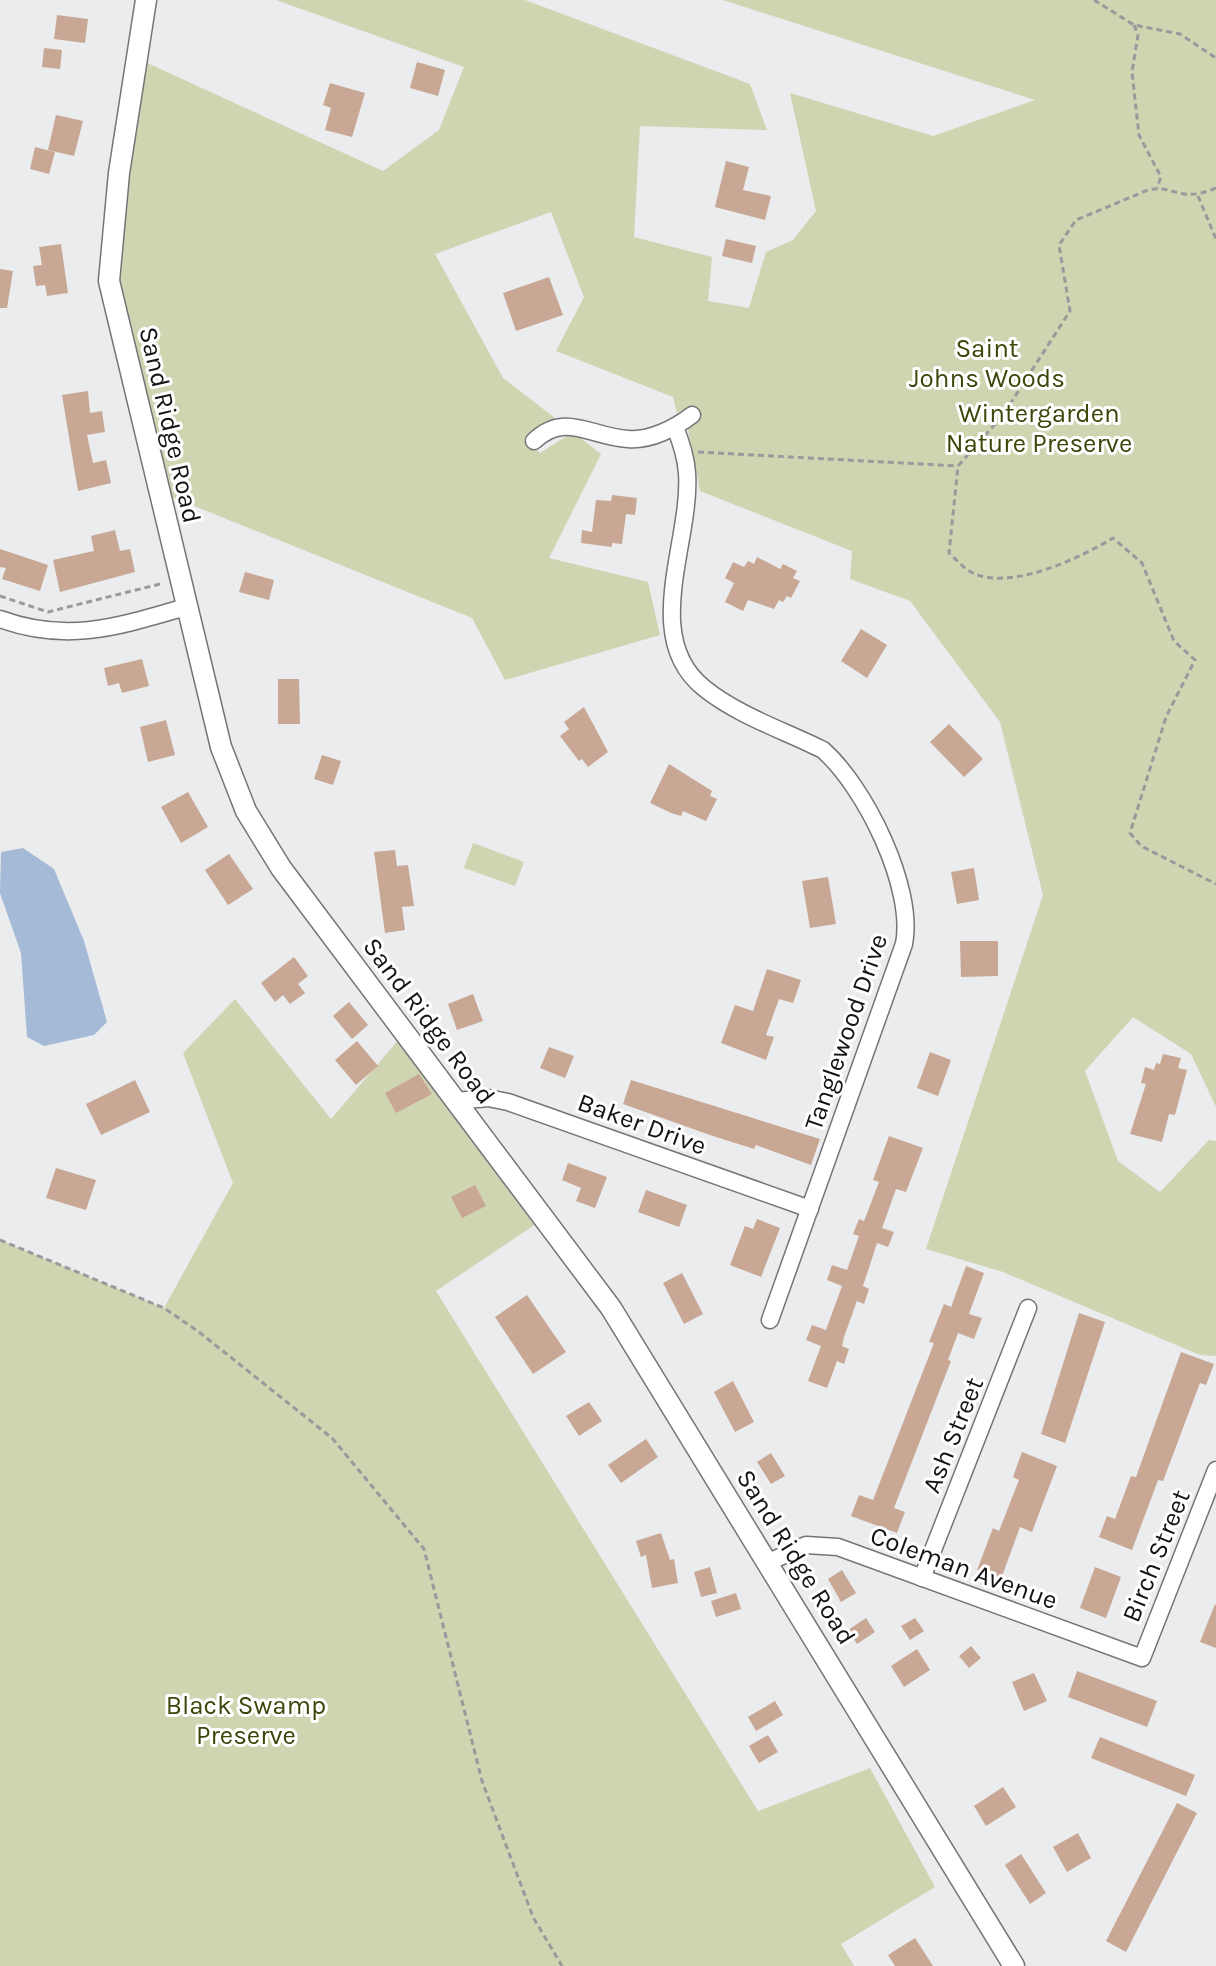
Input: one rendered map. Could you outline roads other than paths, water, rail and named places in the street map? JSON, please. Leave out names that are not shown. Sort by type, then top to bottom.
[{"type":"street","name":"Sand Ridge Road","points":[[146,0],[119,173],[109,281],[221,747],[246,811],[281,868],[611,1308],[1014,1966]]},
{"type":"street","points":[[534,441],[561,425],[630,439],[675,427],[692,415]]},
{"type":"street","name":"Tanglewood Drive","points":[[675,427],[684,451],[686,500],[673,597],[678,656],[693,678],[714,695],[823,750],[837,762],[858,794],[895,869],[906,906],[904,944],[770,1320]]},
{"type":"street","points":[[0,619],[56,634],[81,632],[186,607]]},
{"type":"street","name":"Baker Drive","points":[[456,1101],[488,1098],[508,1102],[810,1209]]},
{"type":"street","name":"Ash Street","points":[[922,1578],[1028,1308]]},
{"type":"street","name":"Birch Street","points":[[1142,1658],[1216,1470]]},
{"type":"street","name":"Coleman Avenue","points":[[769,1562],[793,1548],[819,1544],[838,1547],[1142,1658]]},
{"type":"water","points":[[23,848],[54,869],[84,941],[107,1022],[94,1035],[44,1046],[27,1037],[21,953],[0,893],[1,852]]},
{"type":"park label","name":"Saint Johns Woods","points":[[987,363]]},
{"type":"park label","name":"Wintergarden Nature Preserve","points":[[1039,428]]},
{"type":"park label","name":"Black Swamp Preserve","points":[[246,1720]]}]
